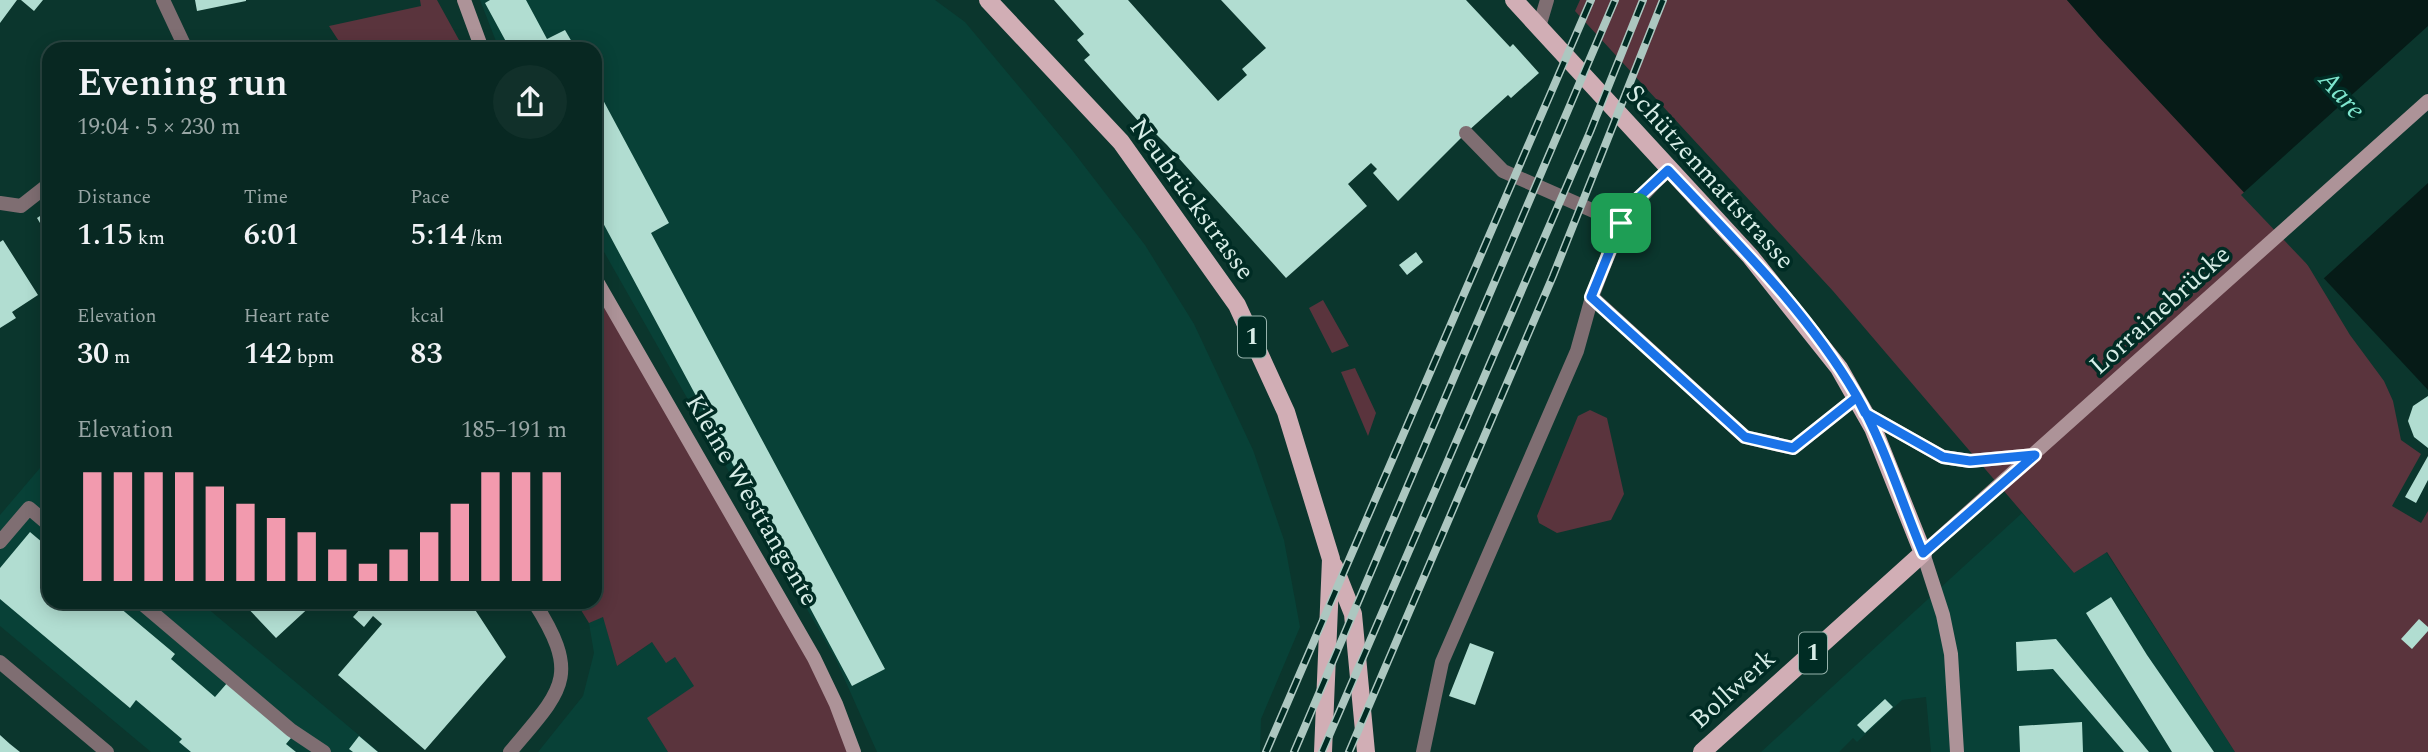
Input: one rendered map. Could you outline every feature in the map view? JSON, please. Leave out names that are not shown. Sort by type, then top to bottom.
[{"type":"main road","points":[[464,0],[479,42]]},
{"type":"main road","name":"Neubrückstrasse","points":[[988,0],[1121,142],[1237,305],[1286,411],[1331,559],[1323,752]]},
{"type":"main road","name":"Schützenmattstrasse","points":[[1514,0],[1750,257],[1832,358],[1861,405],[1923,553]]},
{"type":"main road","name":"Lorrainebrücke","points":[[1923,553],[2428,101]]},
{"type":"main road","name":"Kleine Westtangente","points":[[602,290],[814,657],[836,704],[853,752]]},
{"type":"main road","points":[[1861,405],[1943,457],[1977,460],[2035,455]]},
{"type":"main road","points":[[1923,553],[1944,615],[1951,654],[1957,752]]},
{"type":"main road","name":"Bollwerk","points":[[1702,752],[1923,553]]},
{"type":"main road","points":[[1331,559],[1353,614],[1366,752]]},
{"type":"street","points":[[163,0],[183,42]]},
{"type":"street","points":[[1539,27],[1547,0]]},
{"type":"street","points":[[1466,133],[1503,170],[1621,223]]},
{"type":"street","points":[[1423,752],[1442,662],[1577,351],[1591,297],[1621,223],[1636,200],[1668,170]]},
{"type":"street","points":[[0,203],[21,206],[42,190]]},
{"type":"street","points":[[1591,297],[1745,437],[1793,448],[1861,405]]},
{"type":"street","points":[[0,542],[29,508],[42,519]]},
{"type":"street","points":[[148,609],[291,730],[324,752]]},
{"type":"street","points":[[510,752],[553,701],[561,684],[560,650],[538,609]]},
{"type":"street","points":[[0,662],[107,752]]},
{"type":"shaded area","points":[[420,0],[437,0],[460,42],[339,42],[329,26],[421,6]]},
{"type":"shaded area","points":[[480,0],[935,0],[965,22],[1072,150],[1145,245],[1194,324],[1253,450],[1284,540],[1300,627],[1261,719],[1260,752],[877,752],[836,660],[602,248],[602,42],[496,42]]},
{"type":"shaded area","points":[[1580,0],[2067,0],[2298,249],[2350,335],[2384,381],[2393,401],[2401,440],[2421,454],[2392,506],[2421,523],[2428,511],[2428,752],[2235,752],[2107,552],[2074,573],[1833,291],[1575,11]]},
{"type":"shaded area","points":[[602,290],[739,524],[854,752],[668,752],[647,718],[694,686],[675,657],[666,663],[652,642],[617,666],[603,617],[589,623],[580,609],[602,609]]},
{"type":"shaded area","points":[[1323,300],[1349,346],[1332,353],[1309,308]]},
{"type":"shaded area","points":[[1355,368],[1376,413],[1368,436],[1341,372]]},
{"type":"shaded area","points":[[1590,410],[1607,418],[1624,494],[1611,520],[1557,533],[1539,523],[1537,516],[1578,416]]},
{"type":"shaded area","points":[[40,468],[42,609],[208,609],[379,752],[151,752],[0,626],[0,515]]},
{"type":"shaded area","points":[[2022,513],[2074,573],[2106,552],[2235,752],[1931,752],[1926,697],[1902,700],[1857,742],[1853,738],[1839,752],[1761,752]]},
{"type":"shaded area","points":[[603,616],[617,666],[652,642],[675,657],[695,686],[648,718],[668,752],[538,752],[583,696],[594,653],[589,623]]},
{"type":"water","name":"Aare","points":[[2067,0],[2428,0],[2428,390],[2099,37]]},
{"type":"pier","points":[[2428,26],[2428,183],[2322,280],[2241,195]]},
{"type":"building","points":[[0,0],[17,0],[0,23]]},
{"type":"building","points":[[21,0],[43,0],[34,11]]},
{"type":"building","points":[[195,0],[246,0],[246,1],[197,11]]},
{"type":"building","points":[[490,0],[526,0],[547,39],[565,30],[572,42],[506,42],[485,3]]},
{"type":"building","points":[[1054,0],[1128,0],[1218,101],[1247,75],[1242,69],[1266,48],[1221,0],[1466,0],[1510,47],[1513,44],[1539,73],[1511,98],[1508,95],[1466,133],[1398,201],[1373,173],[1377,169],[1371,163],[1348,184],[1367,206],[1286,278],[1167,145],[1151,129],[1148,132],[1084,60],[1090,55],[1077,40],[1084,34]]},
{"type":"building","points":[[602,98],[669,223],[651,233],[885,669],[852,686],[602,221]]},
{"type":"building","points":[[3,240],[38,295],[12,312],[16,318],[0,328],[0,242]]},
{"type":"building","points":[[1416,252],[1423,262],[1407,275],[1399,265]]},
{"type":"building","points":[[2428,396],[2428,448],[2414,437],[2408,421],[2413,406]]},
{"type":"building","points":[[2428,456],[2428,480],[2416,503],[2405,497]]},
{"type":"building","points":[[30,532],[42,542],[42,609],[121,609],[175,654],[171,659],[215,697],[228,682],[291,738],[286,744],[296,752],[191,752],[179,742],[182,739],[136,700],[130,708],[0,599],[0,568]]},
{"type":"building","points":[[2111,597],[2147,655],[2214,752],[2172,752],[2086,613]]},
{"type":"building","points":[[249,609],[307,609],[276,638]]},
{"type":"building","points":[[360,609],[475,609],[506,657],[425,750],[338,675],[382,624],[373,616],[364,627],[353,617]]},
{"type":"building","points":[[2419,619],[2428,627],[2428,631],[2412,649],[2401,639]]},
{"type":"building","points":[[2056,639],[2149,752],[2124,752],[2053,669],[2017,671],[2016,642]]},
{"type":"building","points":[[1470,643],[1494,652],[1475,705],[1449,696]]},
{"type":"building","points":[[1885,699],[1893,707],[1865,733],[1857,725]]},
{"type":"building","points":[[2082,722],[2083,752],[2020,752],[2019,726]]},
{"type":"building","points":[[0,735],[10,744],[20,752],[0,752]]},
{"type":"building","points":[[359,736],[378,752],[353,752],[349,749]]},
{"type":"railway","points":[[1266,752],[1591,0]]},
{"type":"railway","points":[[1294,752],[1615,0]]},
{"type":"railway","points":[[1322,752],[1590,132],[1643,0]]},
{"type":"railway","points":[[1349,752],[1553,276],[1663,0]]},
{"type":"route","points":[[1621,223],[1591,297],[1745,437],[1793,448],[1857,397],[1865,413],[1943,457],[1970,461],[2035,455],[1923,553],[1857,397],[1811,331],[1750,257],[1668,170],[1636,200],[1621,223]]}]
